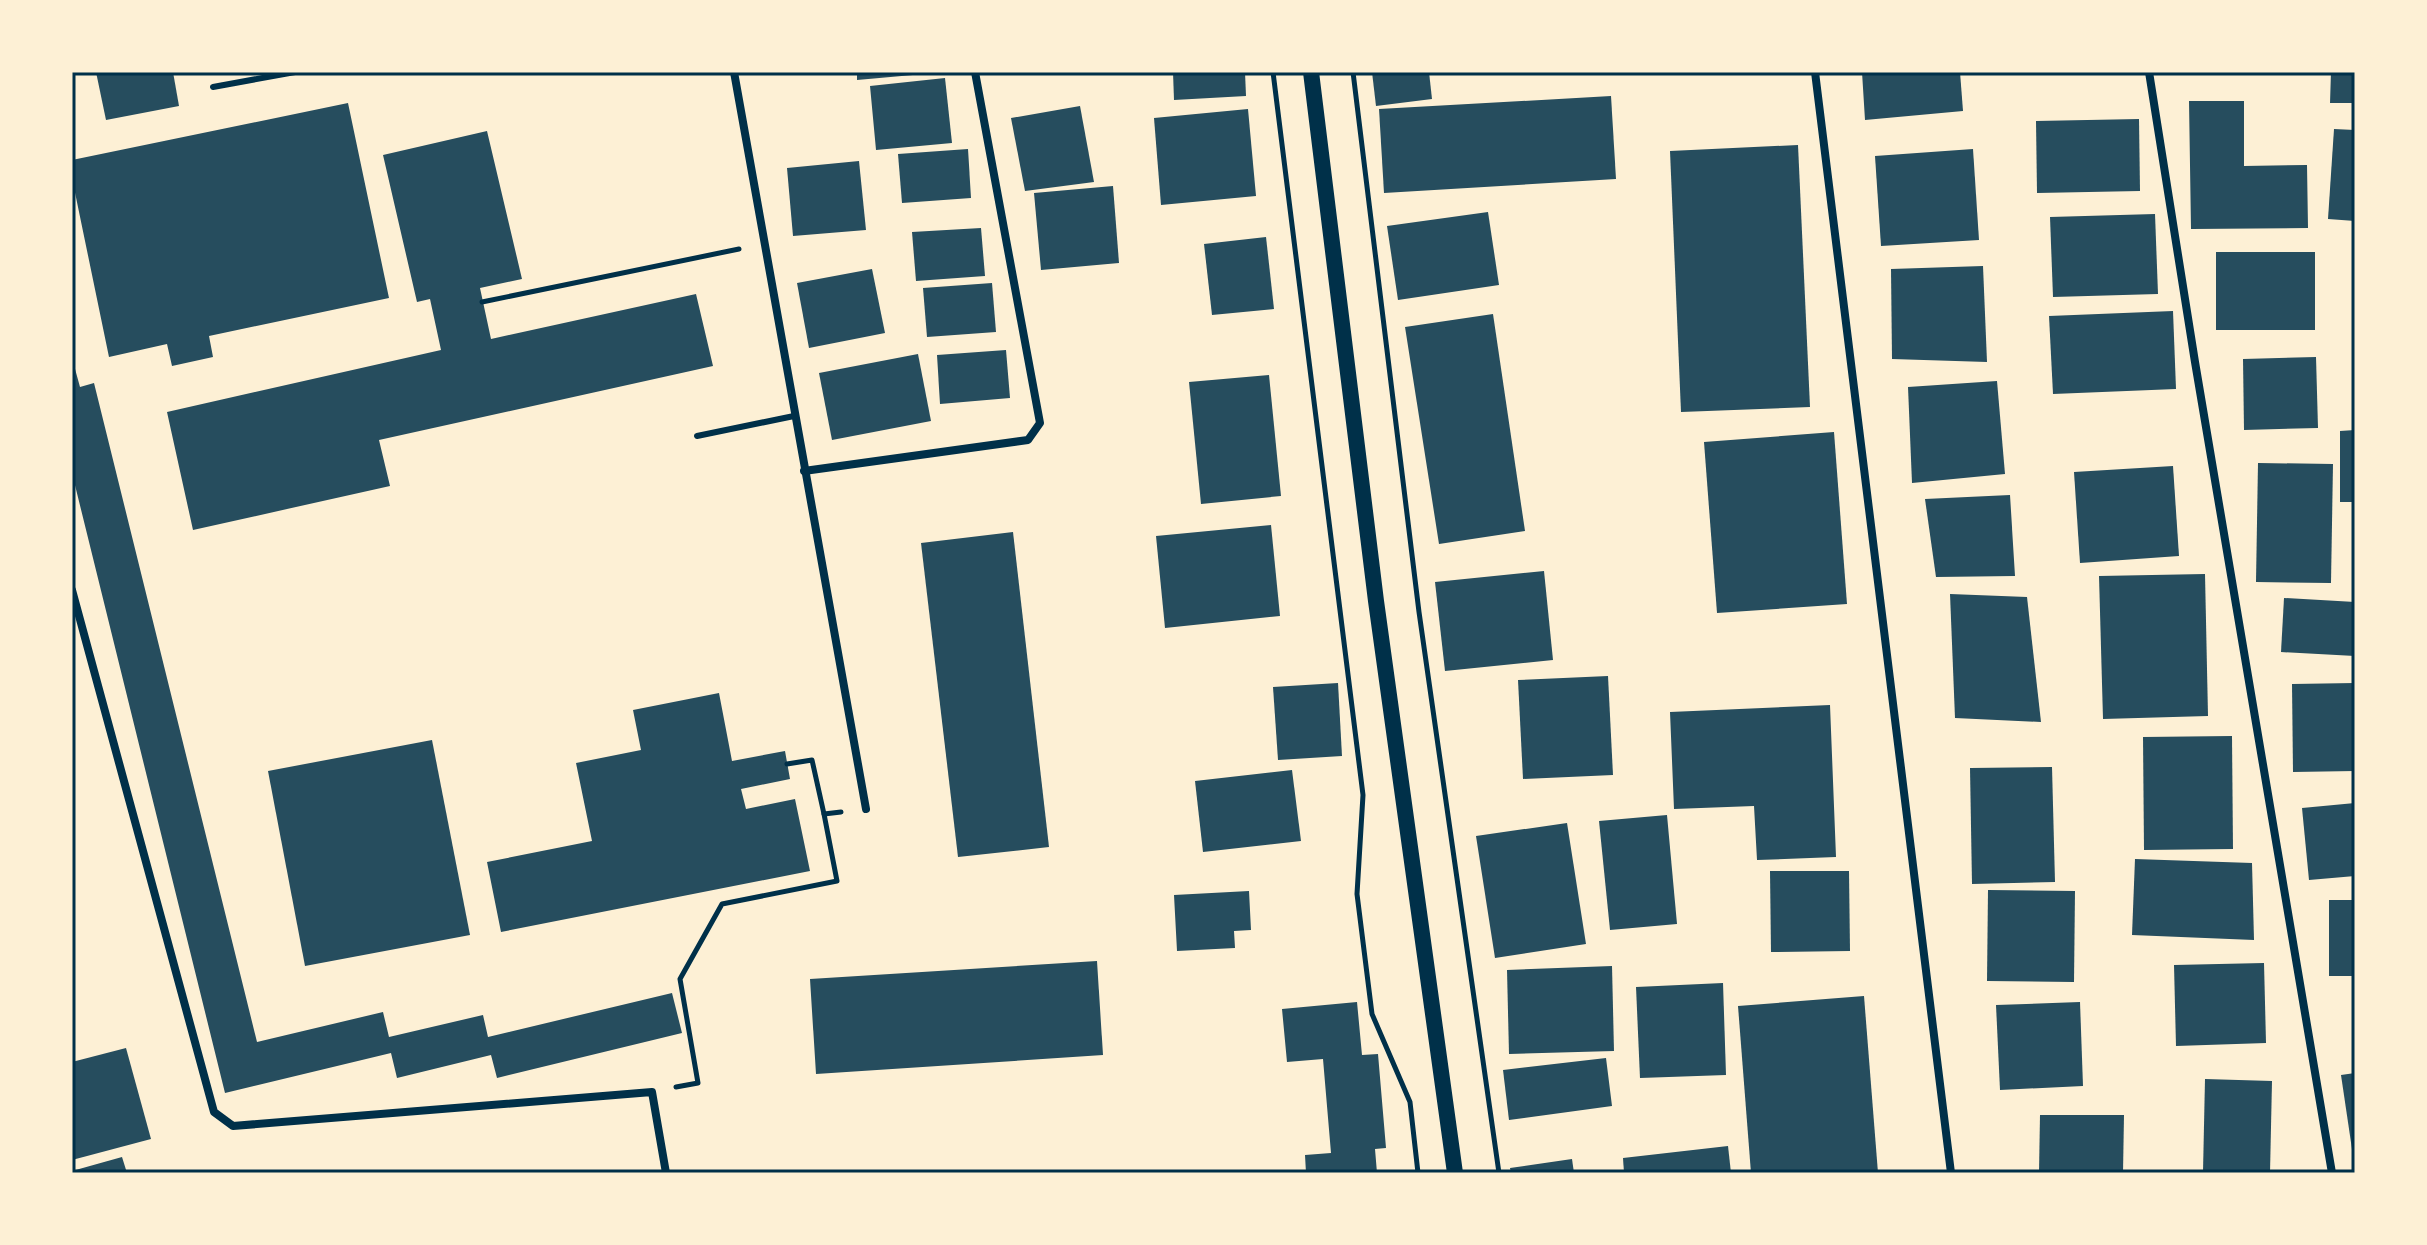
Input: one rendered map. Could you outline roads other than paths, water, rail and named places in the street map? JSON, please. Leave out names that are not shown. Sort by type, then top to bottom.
[{"type":"main road","points":[[1311,72],[1376,601],[1455,1173]]},
{"type":"street","points":[[734,72],[866,809]]},
{"type":"street","points":[[804,471],[1028,440],[1040,423],[975,72]]},
{"type":"street","points":[[1815,72],[1951,1173]]},
{"type":"street","points":[[2149,72],[2332,1173]]},
{"type":"street","points":[[72,590],[214,1112],[233,1126],[652,1092],[666,1173]]},
{"type":"lane","points":[[213,87],[295,72]]},
{"type":"lane","points":[[697,436],[794,416]]}]
